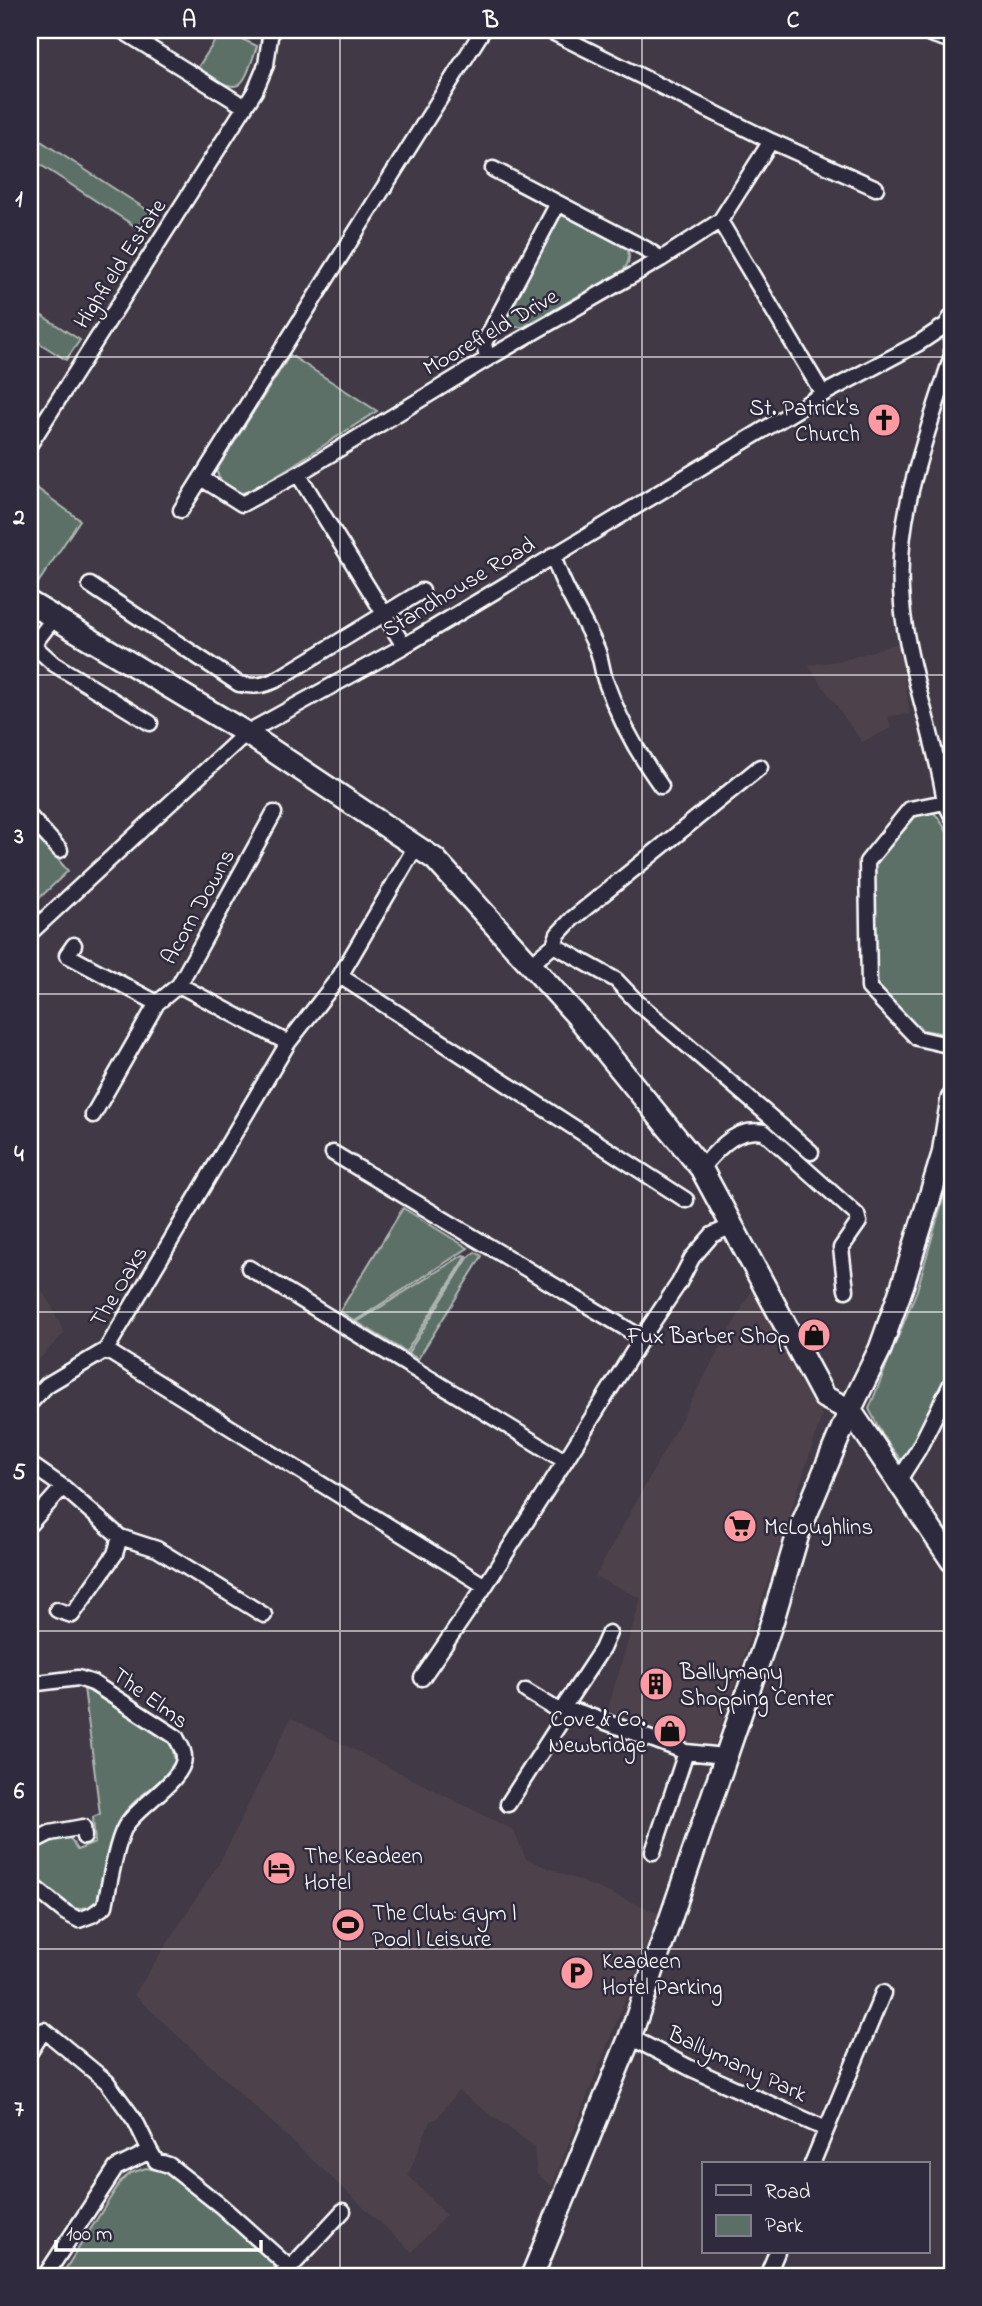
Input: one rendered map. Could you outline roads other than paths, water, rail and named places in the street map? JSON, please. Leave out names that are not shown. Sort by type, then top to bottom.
[{"type":"street","points":[[121,30],[246,107]]},
{"type":"street","name":"Highfield Estate","points":[[30,443],[246,107],[266,65],[271,30]]},
{"type":"street","points":[[181,510],[483,30]]},
{"type":"street","points":[[548,30],[771,141],[876,188]]},
{"type":"street","points":[[918,30],[952,41]]},
{"type":"street","name":"Moorefield Drive","points":[[201,478],[242,503],[298,474],[720,221],[771,141]]},
{"type":"street","points":[[493,169],[646,249],[660,259]]},
{"type":"street","points":[[487,359],[484,343],[558,203]]},
{"type":"street","points":[[720,221],[823,394]]},
{"type":"street","name":"Standhouse Road","points":[[30,933],[246,733],[404,646],[823,394],[950,325]]},
{"type":"street","points":[[952,341],[952,355],[914,472],[902,530],[900,577],[902,606],[945,802],[952,816]]},
{"type":"street","points":[[298,474],[404,646]]},
{"type":"street","points":[[553,555],[566,590],[599,652],[604,678],[614,704],[643,761],[661,786]]},
{"type":"street","points":[[90,584],[239,684],[247,686],[265,685],[276,680],[422,591]]},
{"type":"street","points":[[30,603],[246,733],[435,859],[577,1016],[701,1168],[824,1396],[850,1410],[952,1561]]},
{"type":"street","points":[[54,618],[31,647],[150,723]]},
{"type":"street","points":[[531,964],[554,945],[558,934],[572,919],[761,767]]},
{"type":"street","points":[[945,802],[910,809],[867,862],[869,988],[917,1038],[952,1046]]},
{"type":"street","name":"Acorn Downs","points":[[274,813],[178,985],[288,1043]]},
{"type":"street","points":[[30,817],[60,850]]},
{"type":"street","name":"The Oaks","points":[[416,846],[340,976],[288,1043],[106,1350],[485,1586]]},
{"type":"street","points":[[74,944],[67,955],[157,1003]]},
{"type":"street","points":[[554,945],[615,980],[811,1152]]},
{"type":"street","points":[[340,976],[687,1200]]},
{"type":"street","points":[[93,1115],[157,1003],[178,985]]},
{"type":"street","points":[[532,2276],[630,2036],[773,1619],[798,1534],[850,1410],[880,1349],[943,1154],[952,1099]]},
{"type":"street","points":[[701,1168],[718,1149],[735,1136],[750,1130],[764,1132],[857,1215],[859,1222],[841,1248],[846,1290]]},
{"type":"street","points":[[333,1153],[642,1338]]},
{"type":"street","points":[[422,1678],[485,1586],[679,1283],[692,1258],[712,1235],[732,1226]]},
{"type":"street","points":[[249,1268],[565,1461]]},
{"type":"street","points":[[30,1403],[47,1385],[106,1350]]},
{"type":"street","points":[[899,1479],[918,1450],[952,1382]]},
{"type":"street","points":[[30,1464],[63,1487],[120,1536],[156,1549],[264,1615]]},
{"type":"street","points":[[30,1524],[63,1487]]},
{"type":"street","points":[[57,1610],[72,1615],[115,1554],[120,1536]]},
{"type":"street","points":[[508,1804],[602,1649],[609,1633]]},
{"type":"street","name":"The Elms","points":[[30,1684],[78,1678],[93,1683],[176,1737],[183,1749],[184,1760],[176,1774],[135,1813],[124,1829],[105,1906],[79,1920],[30,1884]]},
{"type":"street","points":[[526,1690],[564,1711],[579,1712],[686,1752],[726,1756]]},
{"type":"street","points":[[653,1852],[686,1752]]},
{"type":"street","points":[[30,1843],[50,1833],[83,1827],[84,1837]]},
{"type":"street","name":"Ballymany Park","points":[[813,2162],[883,1993]]},
{"type":"street","points":[[30,2052],[44,2031],[107,2082],[136,2122],[156,2161],[169,2165],[221,2206],[285,2272],[342,2211]]},
{"type":"street","name":"Ballymany Park","points":[[630,2036],[692,2069],[826,2129]]},
{"type":"street","points":[[45,2276],[116,2168],[150,2151]]},
{"type":"street","points":[[767,2276],[776,2254]]},
{"type":"place","name":"St. Patrick's Church","points":[[884,420]]},
{"type":"place","name":"Fux Barber Shop","points":[[814,1335]]},
{"type":"place","name":"McLoughlins","points":[[740,1526]]},
{"type":"place","name":"Ballymany Shopping Center","points":[[656,1684]]},
{"type":"place","name":"Cove & Co. Newbridge","points":[[670,1731]]},
{"type":"place","name":"The Keadeen Hotel","points":[[279,1868]]},
{"type":"place","name":"The Club: Gym | Pool | Leisure","points":[[348,1925]]},
{"type":"place","name":"Keadeen Hotel Parking","points":[[577,1973]]}]
